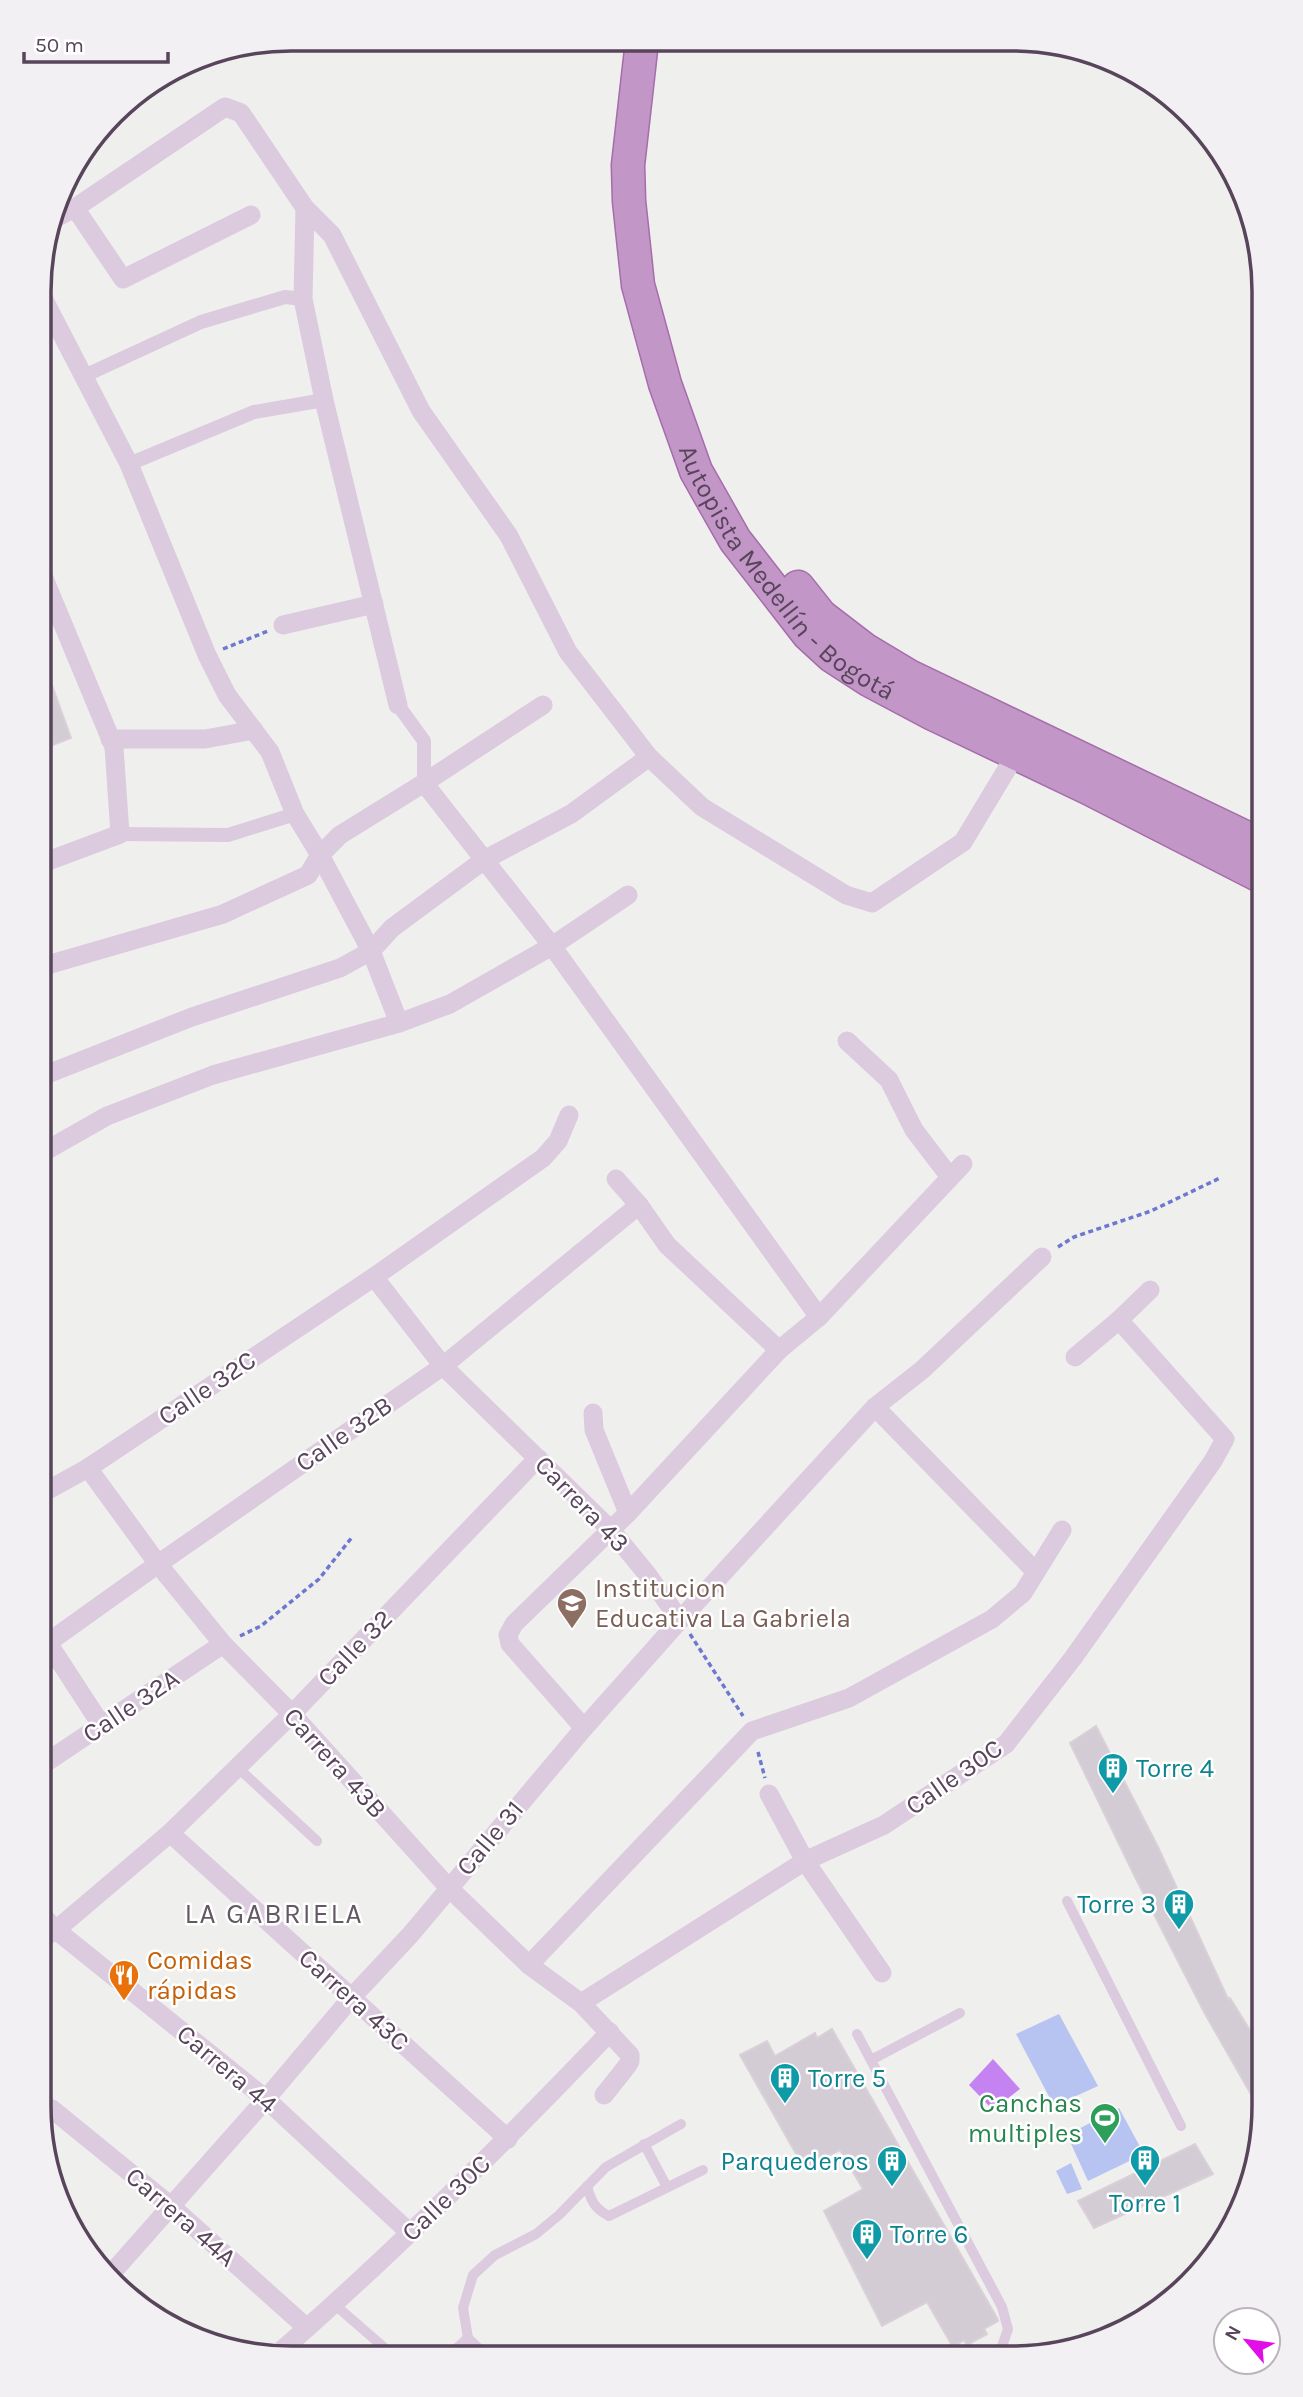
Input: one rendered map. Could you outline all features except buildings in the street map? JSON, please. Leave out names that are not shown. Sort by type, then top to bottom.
[{"type":"highway","name":"Autopista Medellín - Bogotá","points":[[641,51],[628,165],[638,285],[664,384],[696,471],[734,540],[808,634],[832,656],[869,680],[1252,872]]},
{"type":"highway","name":"Autopista Medellín - Bogotá","points":[[659,51],[649,153],[648,203],[650,244],[657,285],[677,365],[704,438],[754,531],[821,616],[864,649],[930,687],[1252,840]]},
{"type":"street","points":[[64,213],[225,107],[241,113],[305,208],[332,235],[421,411],[509,536],[568,652],[649,757],[702,807],[846,895],[872,903],[964,842],[1016,754]]},
{"type":"street","points":[[75,208],[123,279],[251,215]]},
{"type":"street","points":[[305,208],[303,299],[324,400],[398,705],[424,741],[424,783],[552,946],[819,1317]]},
{"type":"street","points":[[84,376],[201,322],[285,297],[303,299]]},
{"type":"street","points":[[51,313],[129,464],[207,655],[227,695],[270,752],[295,814],[371,951],[399,1023]]},
{"type":"street","points":[[129,464],[254,412],[324,400]]},
{"type":"street","points":[[51,596],[114,747],[120,834]]},
{"type":"street","points":[[283,625],[374,604]]},
{"type":"street","points":[[51,964],[223,914],[307,876],[320,856],[340,835],[543,705]]},
{"type":"street","points":[[110,739],[205,739],[254,730]]},
{"type":"street","points":[[51,1073],[192,1017],[340,968],[371,951],[392,928],[484,860],[571,814],[649,757]]},
{"type":"street","points":[[51,860],[120,834],[228,835],[295,814]]},
{"type":"street","points":[[51,1148],[107,1116],[213,1075],[399,1023],[450,1004],[552,946],[628,895]]},
{"type":"street","points":[[584,1728],[510,1644],[508,1635],[514,1624],[628,1513],[779,1350],[819,1317],[956,1171],[914,1129],[889,1080],[847,1041]]},
{"type":"street","name":"Calle 32C","points":[[51,1488],[88,1468],[374,1277],[543,1158],[558,1141],[569,1115]]},
{"type":"street","points":[[616,1179],[639,1205],[667,1245],[779,1350]]},
{"type":"street","name":"Calle 32B","points":[[51,1640],[443,1366],[639,1205]]},
{"type":"street","name":"Calle 31","points":[[115,2269],[352,1997],[411,1934],[584,1728],[680,1620],[875,1407],[922,1370],[1042,1256]]},
{"type":"street","name":"Carrera 43","points":[[374,1277],[443,1366],[611,1530],[680,1620]]},
{"type":"street","points":[[1076,1357],[1150,1290]]},
{"type":"street","name":"Calle 30C","points":[[581,2003],[805,1861],[884,1825],[1006,1744],[1088,1636],[1213,1461],[1225,1439],[1119,1320]]},
{"type":"street","points":[[875,1407],[1036,1572]]},
{"type":"street","points":[[593,1413],[594,1430],[628,1513]]},
{"type":"street","name":"Calle 32","points":[[51,1933],[170,1833],[292,1714],[538,1458]]},
{"type":"street","name":"Carrera 43B","points":[[88,1468],[158,1564],[223,1644],[292,1714],[449,1887],[529,1965],[581,2003],[630,2055],[630,2061],[604,2095]]},
{"type":"street","points":[[529,1965],[752,1731],[849,1698],[992,1619],[1023,1592],[1062,1530]]},
{"type":"street","name":"Calle 32A","points":[[51,1759],[223,1644]]},
{"type":"street","points":[[51,1657],[102,1726]]},
{"type":"street","points":[[769,1794],[805,1861],[882,1973]]},
{"type":"street","name":"Carrera 43C","points":[[170,1833],[508,2139]]},
{"type":"street","name":"Carrera 44","points":[[51,1925],[265,2099],[410,2233]]},
{"type":"street","name":"Calle 30C","points":[[287,2346],[508,2139],[610,2032]]},
{"type":"street","name":"Carrera 44A","points":[[51,2113],[171,2206],[307,2328]]},
{"type":"lane","points":[[236,1766],[317,1841]]},
{"type":"lane","points":[[1066,1901],[1181,2126]]},
{"type":"lane","points":[[871,2060],[960,2012]]},
{"type":"lane","points":[[857,2034],[1002,2307],[1008,2329],[1002,2346]]},
{"type":"lane","points":[[476,2346],[468,2338],[463,2308],[473,2275],[495,2255],[536,2234],[559,2215],[606,2167],[681,2124]]},
{"type":"lane","points":[[644,2144],[667,2187]]},
{"type":"lane","points":[[587,2186],[598,2211],[609,2216],[703,2169]]},
{"type":"lane","points":[[334,2304],[382,2346]]},
{"type":"lane","points":[[459,2346],[468,2338]]},
{"type":"path","points":[[207,655],[283,625]]},
{"type":"path","points":[[1042,1256],[1074,1237],[1151,1211],[1220,1178]]},
{"type":"path","points":[[223,1644],[261,1626],[319,1579],[353,1536]]},
{"type":"path","points":[[680,1620],[752,1731],[769,1794]]},
{"type":"shaded area","points":[[1059,2014],[1098,2086],[1054,2106],[1016,2034]]},
{"type":"shaded area","points":[[993,2059],[1020,2089],[993,2110],[969,2085]]},
{"type":"shaded area","name":"Canchas multiples","points":[[1119,2108],[1144,2154],[1088,2181],[1067,2135]]},
{"type":"shaded area","points":[[1071,2163],[1082,2189],[1067,2194],[1056,2171]]},
{"type":"place","name":"Institucion Educativa La Gabriela","points":[[572,1630]]},
{"type":"place","name":"Torre 4","points":[[1113,1795]]},
{"type":"place","name":"Torre 3","points":[[1179,1931]]},
{"type":"place","name":"Comidas rápidas","points":[[124,2002]]},
{"type":"place","name":"Torre 5","points":[[785,2105]]},
{"type":"place","name":"Canchas multiples","points":[[1105,2145]]},
{"type":"place","name":"Torre 1","points":[[1145,2187]]},
{"type":"place","name":"Parquederos","points":[[892,2188]]},
{"type":"place","name":"Torre 6","points":[[867,2261]]},
{"type":"district","name":"LA GABRIELA","points":[[274,1913]]}]
